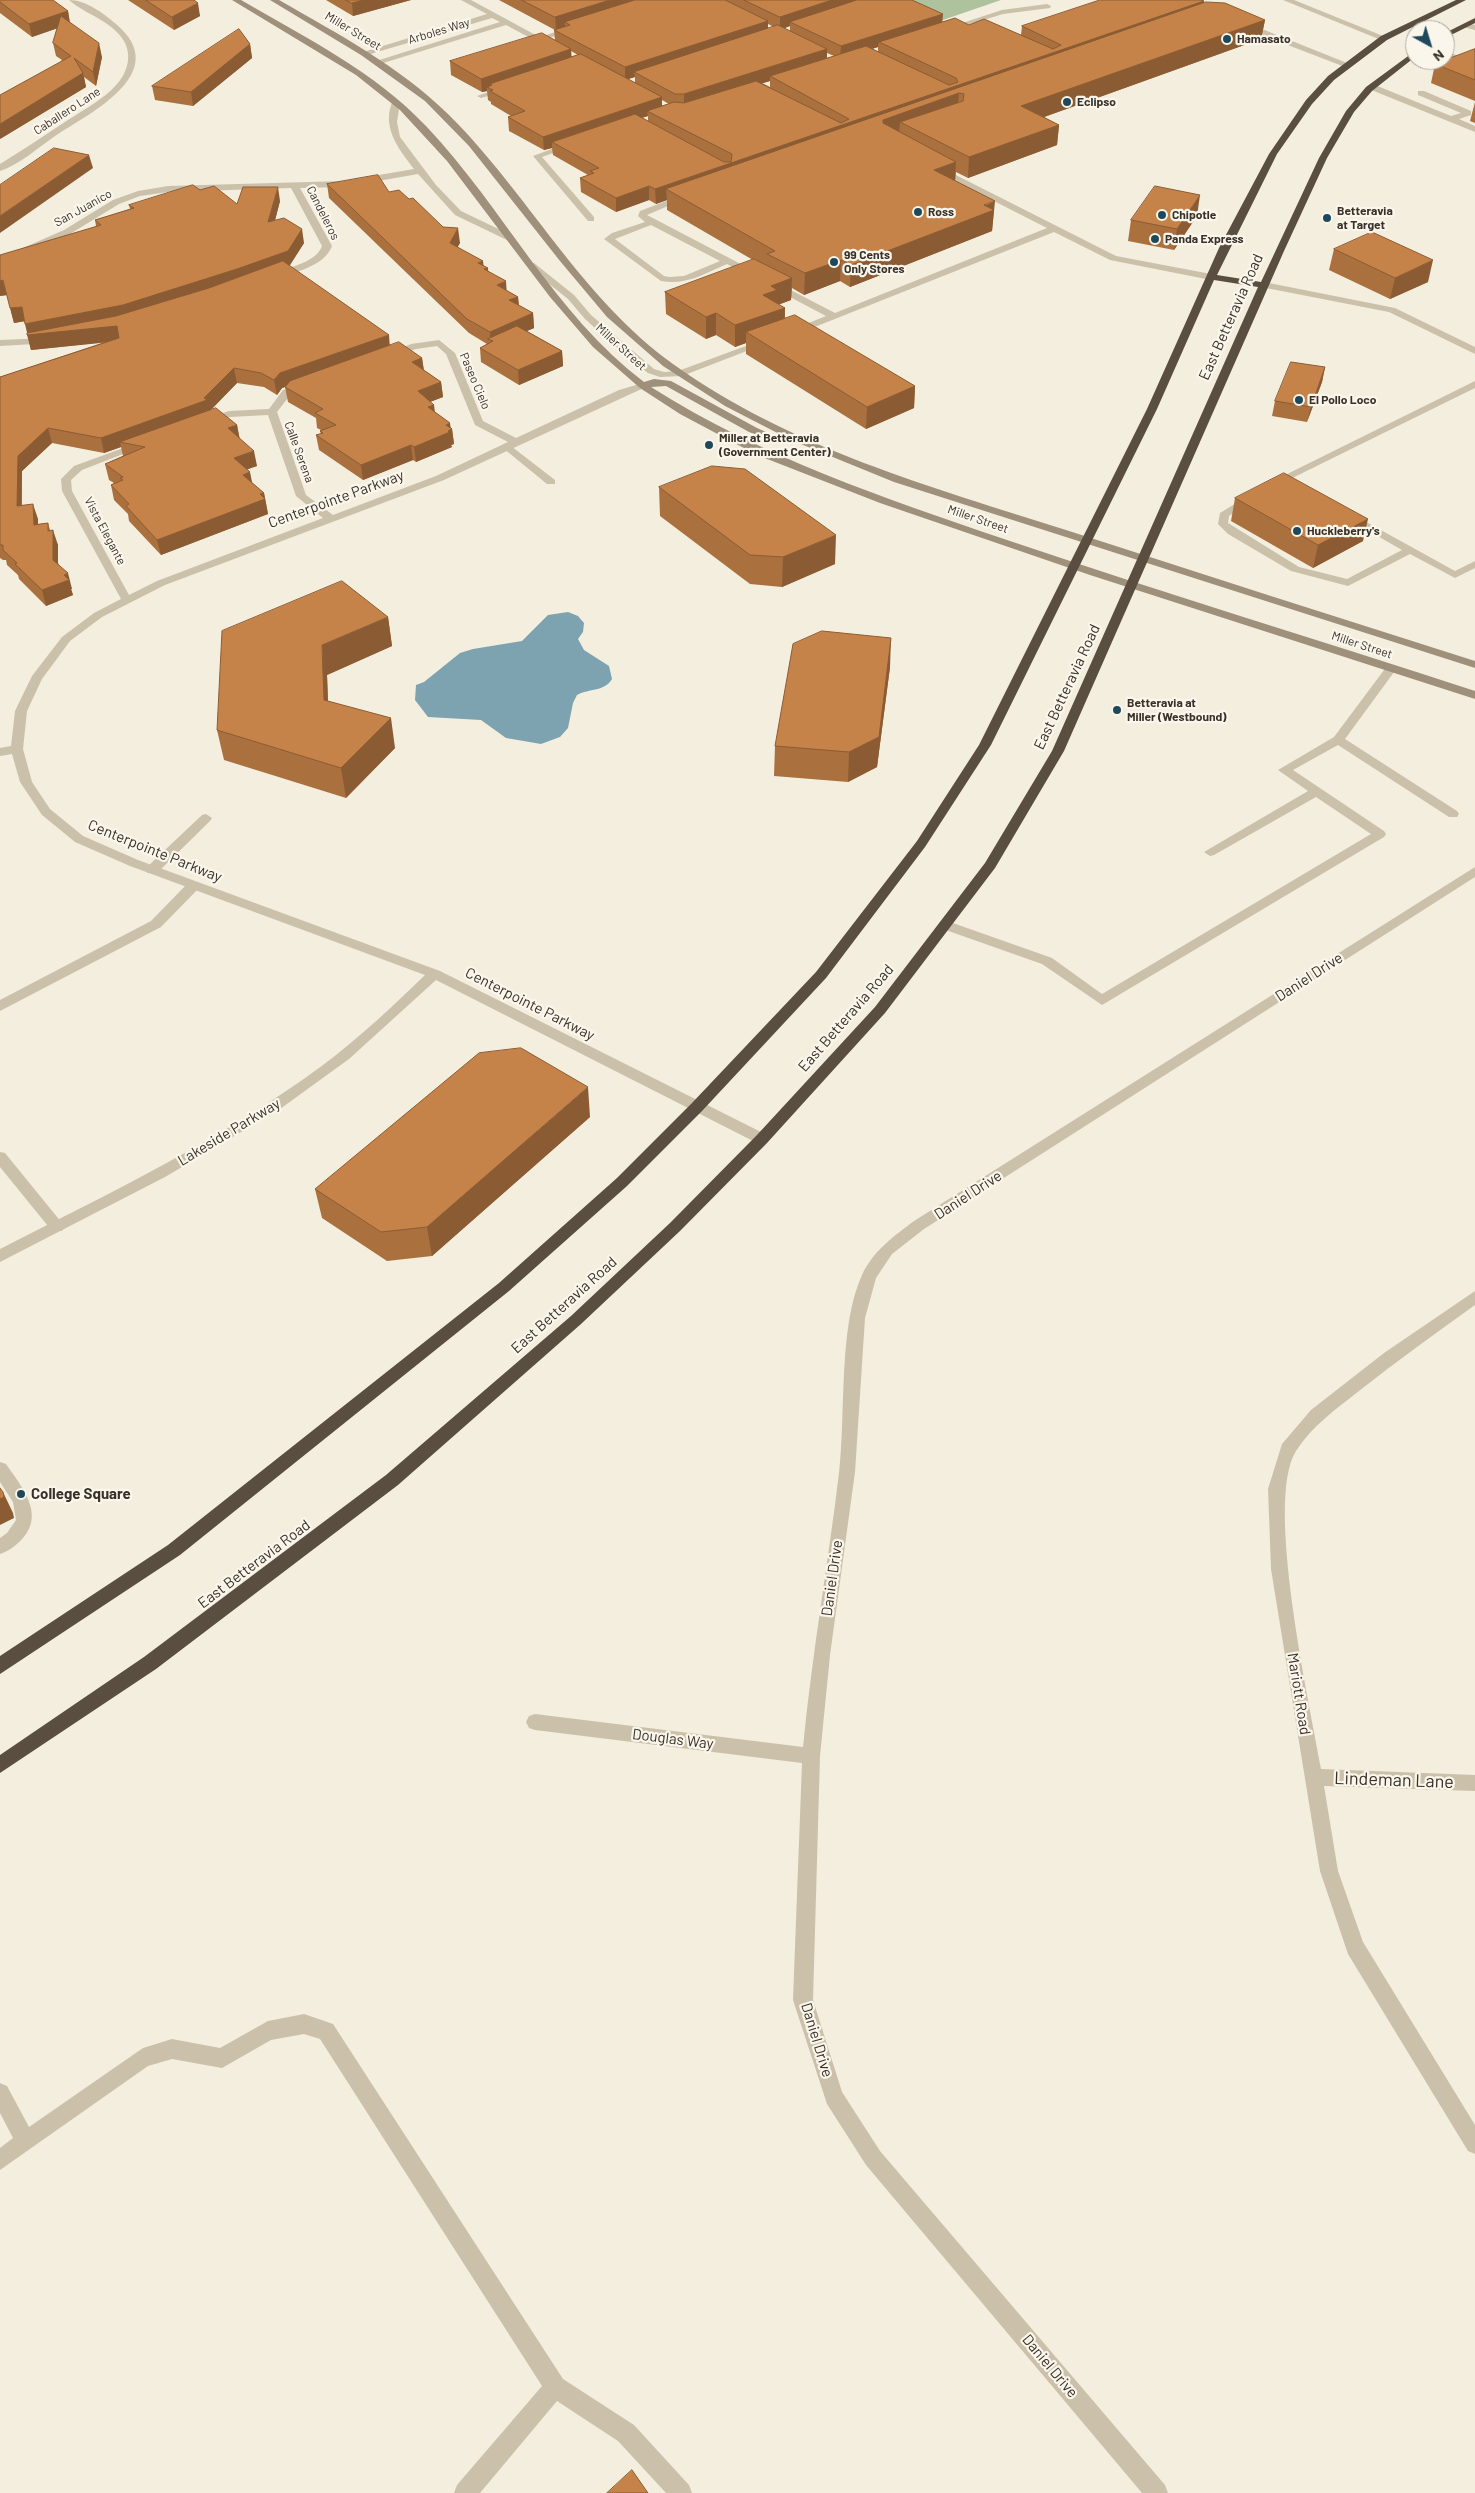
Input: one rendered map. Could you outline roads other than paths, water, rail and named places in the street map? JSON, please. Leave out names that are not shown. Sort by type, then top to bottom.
[{"type":"highway","points":[[0,1666],[174,1550],[504,1287],[622,1182],[697,1107],[821,976],[921,844],[985,745],[1075,568],[1152,409],[1211,277],[1273,154],[1309,102],[1331,78],[1384,38],[1462,0]]},
{"type":"highway","points":[[1455,31],[1475,20]]},
{"type":"highway","name":"East Betteravia Road","points":[[0,1765],[150,1663],[392,1480],[576,1320],[675,1227],[762,1139],[880,1010],[990,865],[1058,751],[1264,285],[1323,158],[1350,111],[1372,87],[1405,61]]},
{"type":"highway","points":[[1211,277],[1264,285]]},
{"type":"street","name":"Caballero Lane","points":[[0,168],[104,101],[114,93],[129,74],[134,62],[131,46],[124,35],[115,26],[73,0]]},
{"type":"street","name":"Miller Street","points":[[236,0],[331,56],[376,86],[396,102],[420,125],[531,265],[564,311],[598,346],[643,386],[741,443],[840,486],[1075,568],[1475,695]]},
{"type":"street","name":"Miller Street","points":[[274,0],[364,53],[406,82],[446,116],[486,162],[600,303],[638,340],[679,374],[756,419],[817,448],[898,480],[1087,542],[1475,664]]},
{"type":"street","points":[[465,0],[561,51]]},
{"type":"street","points":[[1287,0],[1384,38]]},
{"type":"street","points":[[943,31],[1002,12],[1047,6]]},
{"type":"street","name":"Arboles Way","points":[[364,53],[493,15]]},
{"type":"street","name":"Arboles Way","points":[[377,62],[507,22]]},
{"type":"street","points":[[972,22],[988,29]]},
{"type":"street","points":[[1238,22],[1348,65]]},
{"type":"street","points":[[538,39],[583,25]]},
{"type":"street","points":[[1466,25],[1475,28]]},
{"type":"street","points":[[1455,57],[1475,65]]},
{"type":"street","points":[[481,96],[519,84]]},
{"type":"street","points":[[1372,87],[1475,129]]},
{"type":"street","points":[[1421,93],[1468,113],[1452,120]]},
{"type":"street","name":"Miller Street","points":[[396,102],[393,114],[393,129],[399,143],[420,171],[457,213],[510,238]]},
{"type":"street","points":[[582,141],[537,156],[591,219]]},
{"type":"street","points":[[928,164],[1053,229],[1114,258],[1211,277]]},
{"type":"street","name":"San Juanico","points":[[0,260],[67,232],[116,202],[138,194],[168,190],[344,184],[420,171]]},
{"type":"street","name":"Candeleros","points":[[261,279],[299,267],[321,257],[327,250],[328,246],[295,187]]},
{"type":"street","points":[[694,194],[643,213],[642,216],[834,316]]},
{"type":"street","points":[[652,222],[614,235],[609,239],[660,278],[669,281],[679,280],[728,261]]},
{"type":"street","points":[[679,374],[784,336],[1053,229]]},
{"type":"street","name":"Miller Street","points":[[531,265],[571,297],[604,332],[636,360],[651,371],[663,375],[679,374]]},
{"type":"street","points":[[1264,285],[1392,310],[1475,351]]},
{"type":"street","points":[[3,343],[62,338]]},
{"type":"street","name":"Paseo Cielo","points":[[378,359],[414,346],[438,343],[450,353],[479,424],[511,444],[551,482]]},
{"type":"street","points":[[194,427],[229,414],[272,412],[287,392],[314,382]]},
{"type":"street","points":[[643,386],[654,382],[668,383],[753,430],[783,442],[817,448]]},
{"type":"street","points":[[1410,550],[1348,583],[1295,569],[1232,532],[1223,524],[1224,515],[1260,490],[1287,480],[1475,384]]},
{"type":"street","name":"Centerpointe Parkway","points":[[643,386],[623,392],[440,478],[160,583],[98,614],[66,640],[36,678],[21,711],[17,749],[26,782],[46,812],[79,839],[152,870],[435,974],[762,1139]]},
{"type":"street","name":"Calle Serena","points":[[272,412],[301,496],[330,518]]},
{"type":"street","name":"Vista Elegante","points":[[126,599],[67,491],[66,479],[68,475],[78,468],[149,443]]},
{"type":"street","points":[[1342,512],[1455,575],[1475,564]]},
{"type":"street","points":[[945,924],[1047,961],[1102,1000],[1380,834],[1284,770],[1338,740],[1391,668]]},
{"type":"street","points":[[1338,740],[1453,814]]},
{"type":"street","points":[[0,752],[17,749]]},
{"type":"street","points":[[1210,852],[1316,792]]},
{"type":"street","points":[[152,870],[206,818]]},
{"type":"street","name":"Daniel Drive","points":[[1157,2493],[873,2158],[834,2097],[803,2000],[811,1756],[821,1655],[846,1472],[857,1318],[869,1276],[887,1250],[919,1225],[1475,871]]},
{"type":"street","points":[[0,1006],[156,924],[194,885]]},
{"type":"street","name":"Lakeside Parkway","points":[[0,1256],[185,1161],[244,1126],[306,1085],[380,1026],[435,974]]},
{"type":"street","points":[[0,1157],[57,1227]]},
{"type":"street","name":"Mariott Road","points":[[1475,1297],[1390,1357],[1317,1415],[1288,1449],[1276,1489],[1279,1569],[1312,1777],[1329,1870],[1355,1947],[1475,2144]]},
{"type":"street","points":[[0,1469],[22,1501],[26,1516],[23,1528],[12,1540],[0,1547]]},
{"type":"street","name":"Douglas Way","points":[[534,1722],[811,1756]]},
{"type":"street","name":"Lindeman Lane","points":[[1312,1777],[1475,1783]]},
{"type":"street","points":[[0,2160],[143,2058],[172,2049],[222,2058],[268,2031],[304,2024],[326,2030],[555,2387],[626,2433],[681,2493]]},
{"type":"street","points":[[0,2093],[26,2141]]},
{"type":"street","points":[[465,2493],[555,2387]]},
{"type":"water","points":[[568,612],[578,616],[584,623],[583,632],[578,639],[584,650],[609,666],[612,679],[601,688],[577,695],[573,703],[568,728],[560,737],[541,744],[506,738],[481,720],[428,717],[415,700],[416,685],[424,682],[460,653],[522,641],[548,615]]},
{"type":"place","name":"Hamasato","points":[[1227,39]]},
{"type":"place","name":"Eclipso","points":[[1067,102]]},
{"type":"place","name":"Ross","points":[[918,212]]},
{"type":"place","name":"Chipotle","points":[[1162,215]]},
{"type":"place","name":"Betteravia at Target","points":[[1327,218]]},
{"type":"place","name":"Panda Express","points":[[1155,239]]},
{"type":"place","name":"99 Cents Only Stores","points":[[834,262]]},
{"type":"place","name":"El Pollo Loco","points":[[1299,400]]},
{"type":"place","name":"Miller at Betteravia (Government Center)","points":[[709,445]]},
{"type":"place","name":"Huckleberry's","points":[[1297,531]]},
{"type":"place","name":"Betteravia at Miller (Westbound)","points":[[1117,710]]},
{"type":"place","name":"College Square","points":[[21,1494]]}]
